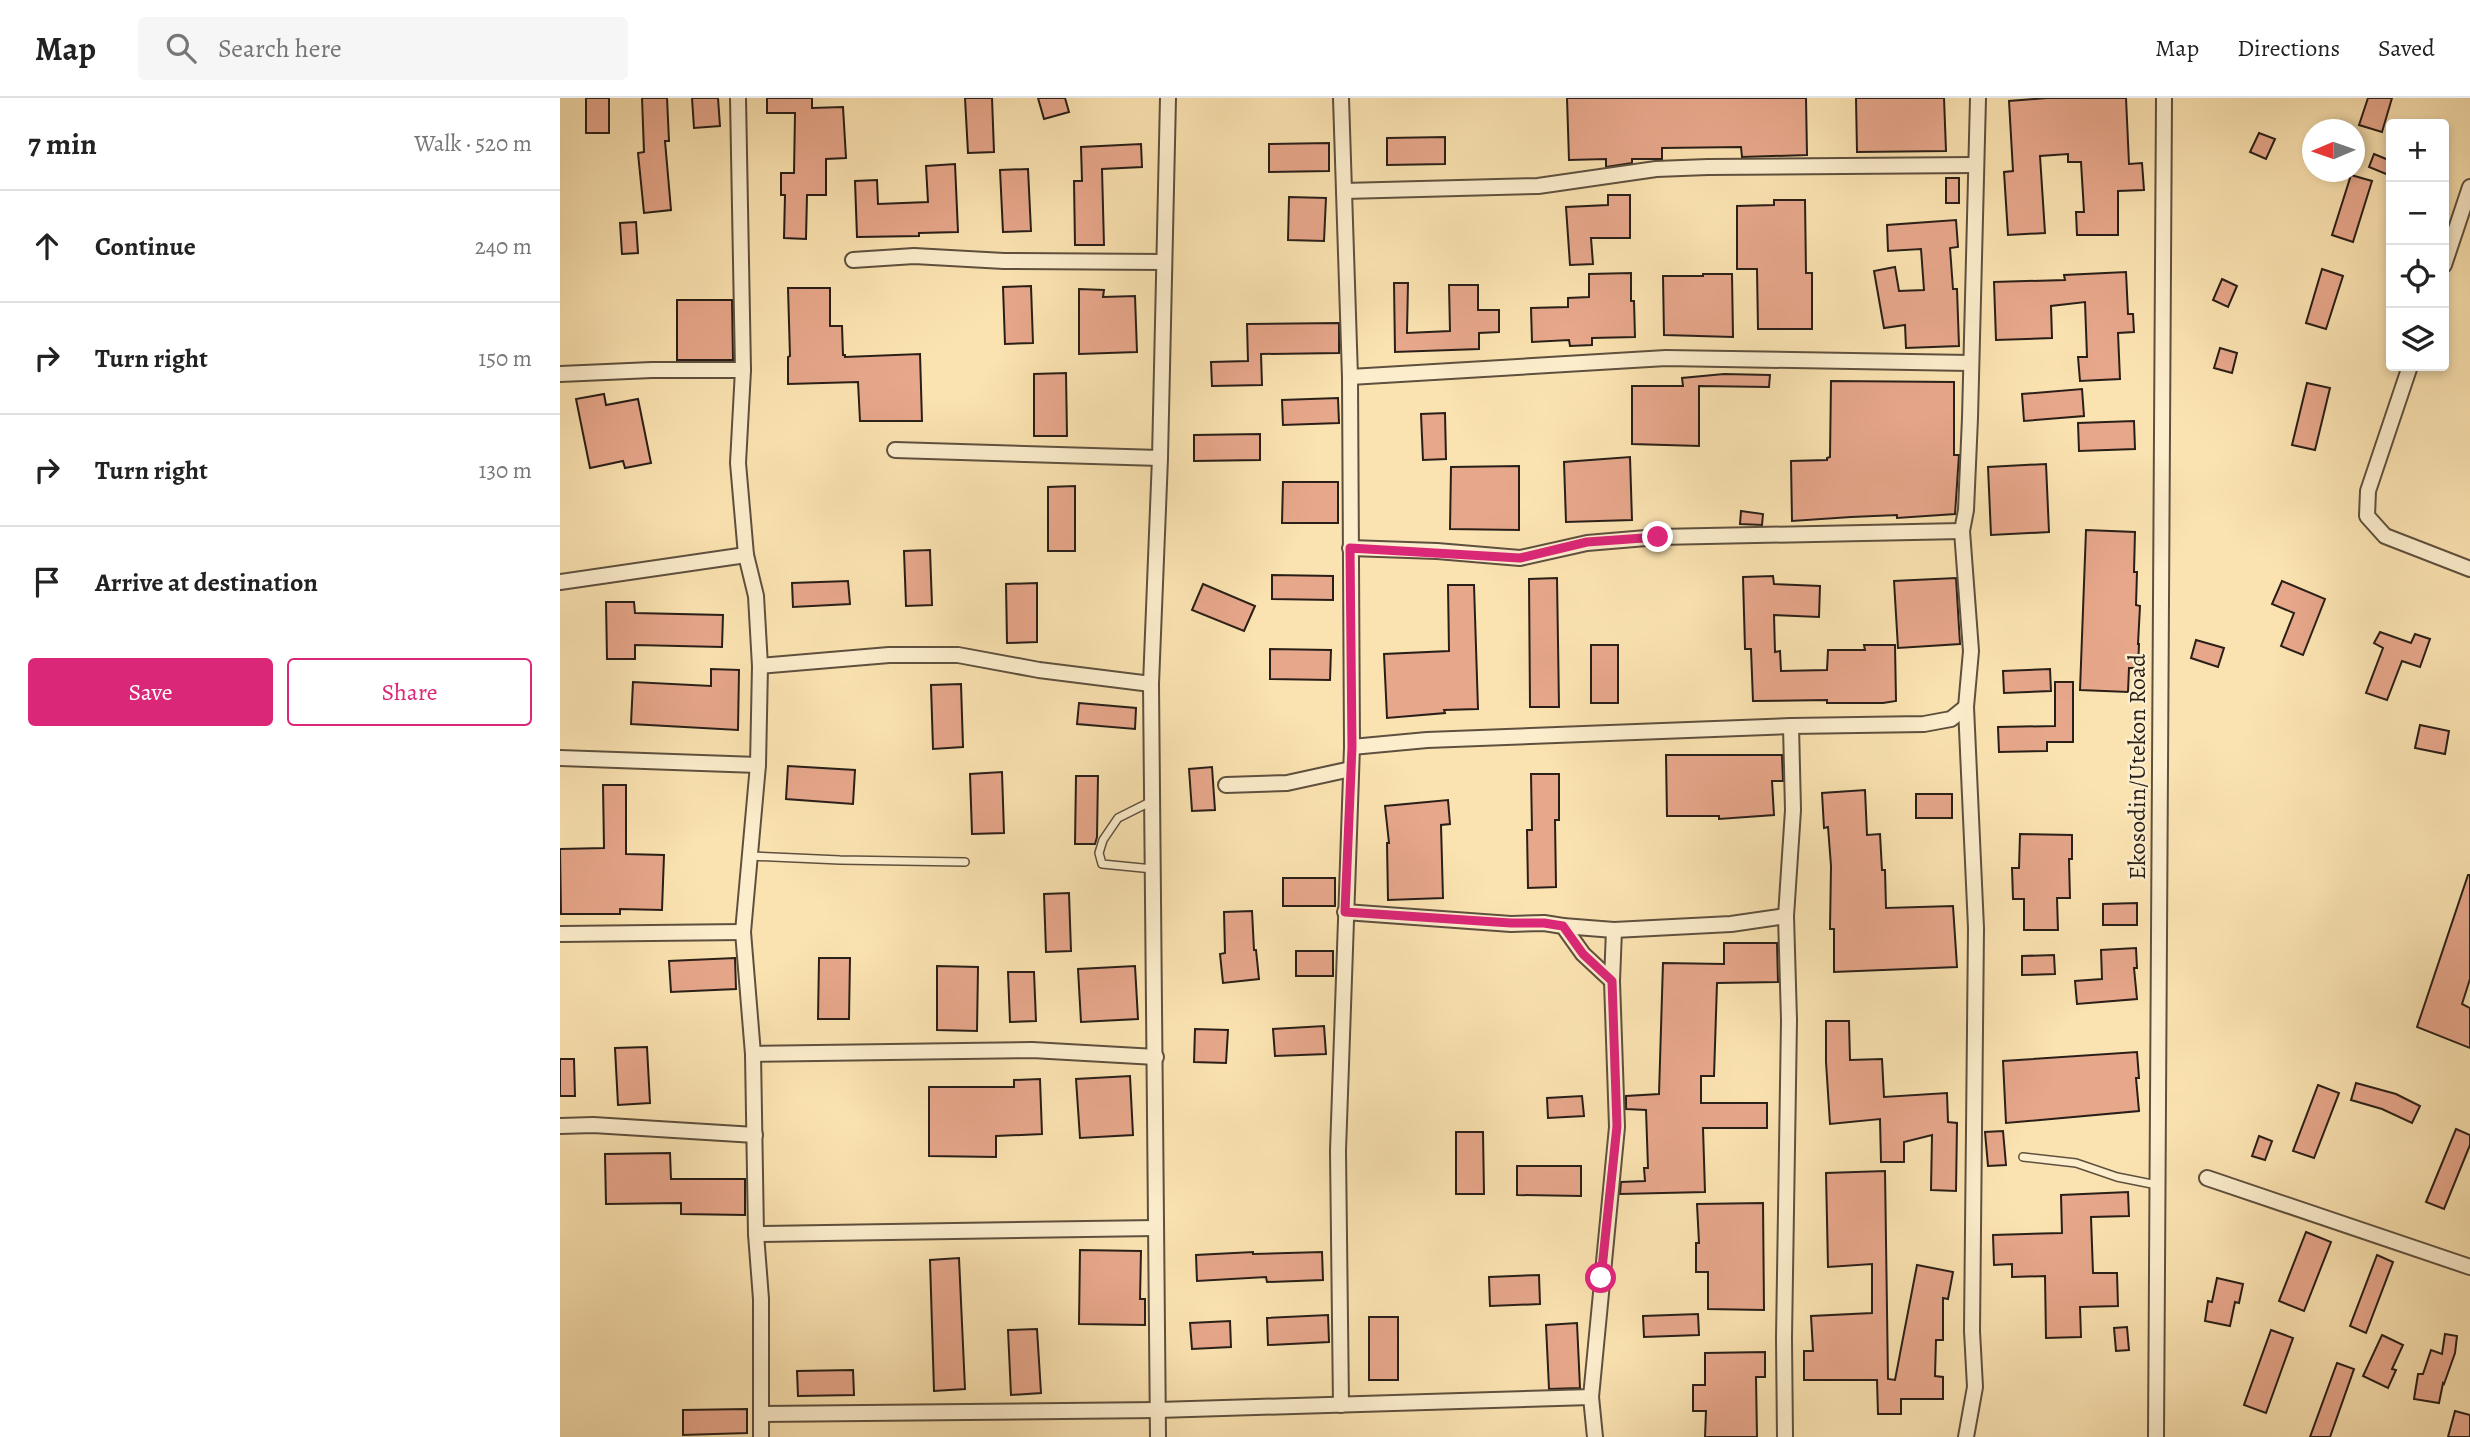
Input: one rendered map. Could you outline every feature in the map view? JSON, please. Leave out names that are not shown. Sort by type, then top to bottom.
[{"type":"street","points":[[738,98],[743,370],[738,463],[746,555],[756,596],[760,666],[758,765],[743,932],[753,1054],[756,1234],[761,1299],[761,1437]]},
{"type":"street","points":[[1158,1437],[1151,684],[1160,458],[1168,98]]},
{"type":"street","points":[[1340,1405],[1338,1151],[1352,747],[1350,377],[1341,98]]},
{"type":"street","points":[[1966,1437],[1975,1387],[1972,1331],[1976,942],[1966,707],[1970,651],[1962,531],[1966,510],[1970,418],[1978,98]]},
{"type":"street","name":"Ekosodin/Utekon Road","points":[[2156,1437],[2164,98]]},
{"type":"street","points":[[1344,191],[1538,186],[1656,169],[1976,165]]},
{"type":"street","points":[[2449,250],[2470,187]]},
{"type":"street","points":[[853,260],[914,256],[1004,261],[1164,262]]},
{"type":"street","points":[[1350,377],[1666,358],[1970,363]]},
{"type":"street","points":[[560,374],[743,370]]},
{"type":"street","points":[[2408,371],[2368,491],[2367,516],[2385,536],[2470,569]]},
{"type":"street","points":[[894,450],[1160,458]]},
{"type":"street","points":[[1350,548],[1520,558],[1587,542],[1658,537],[1962,531]]},
{"type":"street","points":[[560,582],[746,555]]},
{"type":"street","points":[[760,666],[889,655],[958,655],[1039,670],[1151,684]]},
{"type":"street","points":[[1352,747],[1427,740],[1791,726],[1924,724],[1951,719],[1966,707]]},
{"type":"street","points":[[1785,1437],[1789,1020],[1786,916],[1793,810],[1791,726]]},
{"type":"street","points":[[560,758],[758,765]]},
{"type":"street","points":[[1226,785],[1287,783],[1351,769]]},
{"type":"street","points":[[1345,912],[1544,923],[1614,930],[1731,924],[1786,916]]},
{"type":"street","points":[[1563,926],[1583,954],[1612,981]]},
{"type":"street","points":[[1595,1437],[1591,1397],[1617,1126],[1612,981],[1614,930]]},
{"type":"street","points":[[560,934],[743,932]]},
{"type":"street","points":[[753,1054],[1032,1050],[1156,1057]]},
{"type":"street","points":[[560,1126],[593,1125],[755,1135]]},
{"type":"street","points":[[2207,1178],[2470,1267]]},
{"type":"street","points":[[756,1234],[1156,1228]]},
{"type":"street","points":[[761,1414],[1158,1410],[1591,1397]]},
{"type":"lane","points":[[1153,801],[1118,818],[1103,840],[1099,853],[1102,864],[1154,869]]},
{"type":"lane","points":[[749,855],[965,862]]},
{"type":"lane","points":[[2023,1157],[2076,1163],[2117,1177],[2158,1186]]},
{"type":"building","points":[[586,98],[609,98],[609,133],[586,133]]},
{"type":"building","points":[[642,98],[667,98],[669,141],[665,141],[671,210],[644,213],[638,153],[644,152]]},
{"type":"building","points":[[692,98],[718,98],[720,126],[694,128]]},
{"type":"building","points":[[767,98],[812,98],[812,108],[843,107],[846,158],[826,159],[826,195],[807,195],[806,239],[784,238],[785,195],[781,195],[781,173],[794,173],[795,113],[767,113]]},
{"type":"building","points":[[965,98],[992,98],[994,152],[968,153]]},
{"type":"building","points":[[1038,98],[1065,98],[1069,112],[1044,119]]},
{"type":"building","points":[[1567,98],[1806,98],[1807,155],[1742,157],[1741,147],[1662,148],[1662,159],[1632,159],[1632,163],[1606,167],[1606,159],[1569,160]]},
{"type":"building","points":[[1856,98],[1944,98],[1946,151],[1857,152]]},
{"type":"building","points":[[2126,98],[2129,164],[2142,163],[2144,190],[2118,191],[2118,235],[2077,235],[2076,212],[2084,212],[2081,162],[2068,162],[2068,154],[2040,156],[2045,233],[2008,235],[2004,172],[2013,171],[2009,101]]},
{"type":"building","points":[[2368,98],[2392,98],[2382,132],[2365,127],[2365,119],[2361,119]]},
{"type":"building","points":[[2259,133],[2275,139],[2266,159],[2250,152]]},
{"type":"building","points":[[1445,137],[1445,164],[1387,165],[1387,138]]},
{"type":"building","points":[[1329,143],[1329,171],[1269,172],[1269,144]]},
{"type":"building","points":[[1141,144],[1142,167],[1102,169],[1104,245],[1075,245],[1074,181],[1082,181],[1081,147]]},
{"type":"building","points":[[2374,154],[2386,159],[2386,174],[2369,167]]},
{"type":"building","points":[[955,164],[958,232],[857,237],[855,181],[877,180],[878,204],[928,202],[926,166]]},
{"type":"building","points":[[1028,169],[1031,231],[1003,232],[1000,170]]},
{"type":"building","points":[[1946,178],[1959,178],[1959,203],[1946,203]]},
{"type":"building","points":[[2365,179],[2372,181],[2353,242],[2332,235],[2349,182],[2365,182]]},
{"type":"building","points":[[1608,195],[1630,195],[1630,238],[1591,238],[1593,264],[1570,265],[1566,207],[1608,205]]},
{"type":"building","points":[[1289,197],[1326,198],[1324,241],[1288,240]]},
{"type":"building","points":[[1774,200],[1805,200],[1806,273],[1812,273],[1812,329],[1758,329],[1757,269],[1737,269],[1737,206],[1774,205]]},
{"type":"building","points":[[1956,220],[1958,247],[1950,248],[1953,289],[1957,289],[1959,346],[1906,348],[1905,325],[1884,328],[1874,271],[1895,267],[1899,291],[1924,290],[1921,249],[1888,251],[1887,225]]},
{"type":"building","points":[[636,222],[638,253],[622,254],[620,223]]},
{"type":"building","points":[[2322,269],[2343,276],[2326,329],[2306,323]]},
{"type":"building","points":[[2126,272],[2128,314],[2133,314],[2134,332],[2118,333],[2120,379],[2080,381],[2078,357],[2087,357],[2085,302],[2051,306],[2052,338],[1996,340],[1994,282],[2065,280],[2064,275]]},
{"type":"building","points":[[1631,273],[1635,337],[1592,338],[1592,345],[1570,346],[1569,340],[1532,342],[1531,308],[1568,307],[1568,298],[1589,297],[1589,274]]},
{"type":"building","points":[[1732,274],[1733,337],[1664,335],[1663,276]]},
{"type":"building","points":[[2222,279],[2237,286],[2228,307],[2213,300]]},
{"type":"building","points":[[1394,283],[1408,283],[1407,333],[1450,331],[1449,285],[1478,285],[1478,310],[1499,310],[1499,332],[1479,333],[1479,349],[1395,352]]},
{"type":"building","points":[[1031,286],[1033,343],[1005,344],[1003,287]]},
{"type":"building","points":[[788,288],[830,288],[830,326],[842,326],[845,357],[920,354],[922,421],[860,421],[858,382],[788,384]]},
{"type":"building","points":[[1079,289],[1104,290],[1103,297],[1135,296],[1137,352],[1079,354]]},
{"type":"building","points":[[677,300],[732,300],[733,360],[677,360]]},
{"type":"building","points":[[1339,323],[1339,353],[1261,354],[1262,385],[1212,386],[1211,362],[1248,361],[1247,324]]},
{"type":"building","points":[[2220,348],[2237,353],[2232,373],[2214,368]]},
{"type":"building","points":[[1066,373],[1067,436],[1034,436],[1034,374]]},
{"type":"building","points":[[1724,374],[1770,375],[1769,387],[1699,386],[1699,446],[1632,444],[1632,386],[1683,386],[1682,378]]},
{"type":"building","points":[[1831,381],[1954,382],[1954,455],[1959,455],[1955,514],[1792,521],[1791,461],[1827,460],[1830,457]]},
{"type":"building","points":[[2307,383],[2330,388],[2315,450],[2292,445]]},
{"type":"building","points":[[2082,389],[2084,416],[2024,421],[2022,394]]},
{"type":"building","points":[[604,394],[606,405],[638,399],[651,463],[625,468],[623,461],[590,468],[576,399]]},
{"type":"building","points":[[1338,398],[1339,423],[1283,425],[1282,400]]},
{"type":"building","points":[[1445,413],[1446,459],[1423,460],[1421,414]]},
{"type":"building","points":[[2134,421],[2135,449],[2079,451],[2078,423]]},
{"type":"building","points":[[1260,434],[1260,460],[1194,461],[1194,435]]},
{"type":"building","points":[[1630,457],[1632,520],[1566,522],[1564,462]]},
{"type":"building","points":[[2046,464],[2049,532],[1991,535],[1988,467]]},
{"type":"building","points":[[1519,466],[1519,530],[1450,529],[1451,467]]},
{"type":"building","points":[[1283,482],[1338,482],[1338,523],[1282,523]]},
{"type":"building","points":[[1075,486],[1075,551],[1048,551],[1048,487]]},
{"type":"building","points":[[1741,511],[1763,514],[1762,525],[1740,524]]},
{"type":"building","points":[[2086,530],[2135,532],[2136,605],[2140,606],[2138,668],[2129,668],[2128,692],[2080,690]]},
{"type":"building","points":[[930,550],[932,605],[906,606],[904,551]]},
{"type":"building","points":[[1272,575],[1333,576],[1333,600],[1272,599]]},
{"type":"building","points":[[1773,576],[1774,584],[1820,586],[1819,617],[1774,615],[1775,652],[1780,651],[1781,671],[1827,670],[1828,650],[1865,650],[1864,645],[1895,645],[1896,701],[1753,701],[1751,649],[1745,649],[1743,577]]},
{"type":"building","points":[[1557,578],[1559,707],[1530,707],[1529,579]]},
{"type":"building","points":[[1956,578],[1960,644],[1898,648],[1894,581]]},
{"type":"building","points":[[848,581],[850,604],[793,607],[792,583]]},
{"type":"building","points":[[2282,581],[2325,599],[2303,655],[2281,646],[2294,613],[2272,604]]},
{"type":"building","points":[[1037,583],[1037,642],[1007,643],[1006,584]]},
{"type":"building","points":[[1203,584],[1255,606],[1244,631],[1192,610]]},
{"type":"building","points":[[1448,585],[1474,585],[1478,709],[1444,710],[1445,713],[1387,718],[1384,654],[1449,651]]},
{"type":"building","points":[[606,602],[634,602],[635,613],[723,615],[722,647],[635,645],[635,659],[607,659]]},
{"type":"building","points":[[2380,632],[2411,643],[2415,634],[2430,639],[2420,667],[2402,661],[2387,700],[2366,693],[2383,648],[2374,643]]},
{"type":"building","points":[[2196,640],[2224,648],[2218,667],[2191,658]]},
{"type":"building","points":[[1591,645],[1618,645],[1618,703],[1591,703]]},
{"type":"building","points":[[1270,649],[1331,650],[1330,680],[1270,679]]},
{"type":"building","points":[[711,669],[739,670],[738,730],[631,724],[633,682],[711,686]]},
{"type":"building","points":[[2050,669],[2051,691],[2004,693],[2003,671]]},
{"type":"building","points":[[2055,682],[2073,682],[2073,742],[2047,742],[2047,751],[1999,752],[1998,727],[2055,726]]},
{"type":"building","points":[[961,684],[963,747],[933,749],[931,685]]},
{"type":"building","points":[[1079,703],[1136,708],[1135,729],[1077,724]]},
{"type":"building","points":[[2420,725],[2449,731],[2445,754],[2415,748]]},
{"type":"building","points":[[1666,755],[1782,755],[1783,781],[1772,781],[1774,815],[1719,819],[1719,816],[1667,816]]},
{"type":"building","points":[[788,766],[855,770],[853,804],[786,799]]},
{"type":"building","points":[[1212,767],[1215,810],[1192,811],[1189,769]]},
{"type":"building","points":[[1002,772],[1004,833],[972,834],[970,774]]},
{"type":"building","points":[[1531,774],[1559,774],[1559,820],[1555,820],[1556,887],[1528,888],[1527,830],[1532,830]]},
{"type":"building","points":[[1076,776],[1098,776],[1095,844],[1075,844]]},
{"type":"building","points":[[603,785],[626,785],[626,854],[664,855],[662,910],[620,909],[620,914],[561,914],[560,849],[604,848]]},
{"type":"building","points":[[1865,790],[1867,835],[1880,834],[1886,908],[1953,906],[1957,967],[1834,972],[1834,929],[1830,929],[1831,866],[1828,827],[1824,828],[1822,793]]},
{"type":"building","points":[[1916,794],[1952,794],[1952,818],[1916,818]]},
{"type":"building","points":[[1448,800],[1450,824],[1441,825],[1443,898],[1388,900],[1389,843],[1385,806]]},
{"type":"building","points":[[2020,834],[2072,835],[2072,859],[2069,859],[2070,898],[2057,898],[2058,930],[2024,930],[2024,899],[2013,899],[2012,868],[2019,868]]},
{"type":"building","points":[[2468,875],[2470,979],[2462,1004],[2470,1008],[2470,1048],[2417,1027]]},
{"type":"building","points":[[1283,878],[1335,878],[1335,906],[1283,906]]},
{"type":"building","points":[[1069,893],[1071,951],[1046,952],[1044,894]]},
{"type":"building","points":[[2137,903],[2137,925],[2103,925],[2103,904]]},
{"type":"building","points":[[1252,911],[1259,979],[1223,983],[1220,954],[1225,953],[1224,912]]},
{"type":"building","points":[[1724,943],[1777,943],[1778,982],[1717,983],[1714,1076],[1701,1076],[1701,1103],[1767,1103],[1767,1128],[1703,1128],[1705,1192],[1620,1194],[1621,1182],[1645,1181],[1644,1168],[1648,1168],[1646,1110],[1626,1109],[1626,1096],[1659,1094],[1663,963],[1724,964]]},
{"type":"building","points":[[2136,948],[2137,968],[2134,968],[2137,999],[2077,1004],[2075,981],[2102,979],[2101,950]]},
{"type":"building","points":[[1296,951],[1333,951],[1333,976],[1296,976]]},
{"type":"building","points":[[2054,955],[2055,974],[2022,975],[2022,956]]},
{"type":"building","points":[[735,958],[736,989],[671,992],[669,961]]},
{"type":"building","points":[[819,958],[850,958],[849,1019],[818,1019]]},
{"type":"building","points":[[937,966],[978,967],[977,1031],[937,1030]]},
{"type":"building","points":[[1135,966],[1138,1019],[1081,1022],[1078,969]]},
{"type":"building","points":[[1008,972],[1034,972],[1036,1021],[1010,1022]]},
{"type":"building","points":[[1826,1021],[1849,1021],[1850,1060],[1882,1059],[1884,1097],[1947,1093],[1948,1122],[1957,1123],[1956,1191],[1931,1190],[1932,1135],[1904,1142],[1904,1162],[1881,1162],[1880,1119],[1830,1124]]},
{"type":"building","points":[[1324,1026],[1326,1054],[1275,1056],[1273,1029]]},
{"type":"building","points":[[1195,1029],[1228,1030],[1226,1063],[1194,1062]]},
{"type":"building","points":[[647,1047],[650,1103],[618,1105],[615,1048]]},
{"type":"building","points":[[2137,1052],[2139,1111],[2006,1123],[2003,1061]]},
{"type":"building","points":[[560,1059],[574,1059],[575,1096],[560,1096]]},
{"type":"building","points":[[1130,1076],[1133,1135],[1080,1138],[1076,1079]]},
{"type":"building","points":[[1040,1079],[1042,1134],[996,1136],[996,1157],[929,1156],[929,1087],[1014,1087],[1014,1080]]},
{"type":"building","points":[[2356,1083],[2396,1094],[2420,1106],[2412,1123],[2382,1109],[2351,1100]]},
{"type":"building","points":[[2318,1085],[2339,1093],[2314,1158],[2293,1151]]},
{"type":"building","points":[[1582,1096],[1584,1116],[1548,1118],[1547,1098]]},
{"type":"building","points":[[2456,1129],[2470,1135],[2470,1145],[2444,1209],[2426,1202]]},
{"type":"building","points":[[2003,1131],[2006,1165],[1988,1166],[1985,1132]]},
{"type":"building","points":[[1456,1132],[1483,1132],[1484,1194],[1456,1194]]},
{"type":"building","points":[[2259,1136],[2272,1141],[2265,1160],[2252,1156]]},
{"type":"building","points":[[670,1153],[671,1179],[745,1179],[745,1215],[681,1214],[681,1203],[606,1204],[605,1154]]},
{"type":"building","points":[[1517,1166],[1581,1166],[1581,1196],[1517,1195]]},
{"type":"building","points":[[1885,1171],[1888,1379],[1895,1380],[1917,1265],[1953,1272],[1948,1299],[1943,1298],[1943,1340],[1936,1340],[1935,1376],[1943,1377],[1943,1399],[1901,1399],[1901,1414],[1878,1414],[1877,1380],[1804,1380],[1804,1351],[1813,1351],[1811,1316],[1872,1313],[1872,1264],[1828,1267],[1826,1173]]},
{"type":"building","points":[[2128,1192],[2129,1216],[2091,1217],[2093,1273],[2117,1273],[2118,1306],[2080,1307],[2081,1337],[2046,1338],[2045,1276],[2012,1277],[2012,1264],[1994,1265],[1993,1235],[2062,1233],[2061,1195]]},
{"type":"building","points":[[1763,1203],[1764,1310],[1708,1309],[1708,1272],[1696,1272],[1696,1243],[1699,1243],[1697,1204]]},
{"type":"building","points":[[2306,1232],[2331,1242],[2304,1311],[2279,1301]]},
{"type":"building","points":[[1080,1250],[1141,1251],[1140,1299],[1145,1299],[1145,1325],[1079,1324]]},
{"type":"building","points":[[1322,1252],[1323,1280],[1267,1282],[1266,1277],[1197,1281],[1196,1255]]},
{"type":"building","points":[[2377,1255],[2393,1262],[2366,1333],[2350,1326]]},
{"type":"building","points":[[959,1258],[965,1389],[934,1391],[930,1260]]},
{"type":"building","points":[[1539,1275],[1540,1304],[1490,1306],[1489,1277]]},
{"type":"building","points":[[2217,1278],[2243,1284],[2239,1303],[2235,1302],[2230,1326],[2205,1321],[2208,1301],[2212,1302]]},
{"type":"building","points":[[1698,1314],[1699,1335],[1644,1337],[1643,1316]]},
{"type":"building","points":[[1328,1315],[1329,1342],[1268,1345],[1267,1318]]},
{"type":"building","points":[[1369,1317],[1398,1317],[1398,1380],[1369,1380]]},
{"type":"building","points":[[1230,1321],[1231,1347],[1192,1349],[1190,1323]]},
{"type":"building","points":[[1577,1323],[1580,1388],[1549,1389],[1546,1325]]},
{"type":"building","points":[[2127,1327],[2129,1350],[2116,1351],[2114,1328]]},
{"type":"building","points":[[1037,1329],[1041,1393],[1011,1395],[1008,1330]]},
{"type":"building","points":[[2271,1330],[2293,1338],[2266,1413],[2244,1405]]},
{"type":"building","points":[[2445,1334],[2457,1336],[2455,1353],[2443,1383],[2439,1403],[2414,1399],[2418,1374],[2423,1374],[2431,1350],[2442,1354]]},
{"type":"building","points":[[2382,1335],[2403,1345],[2392,1369],[2396,1370],[2388,1388],[2363,1376]]},
{"type":"building","points":[[1765,1352],[1765,1377],[1756,1377],[1757,1437],[1705,1437],[1706,1411],[1693,1411],[1693,1385],[1705,1385],[1705,1353]]},
{"type":"building","points":[[2337,1363],[2354,1369],[2330,1437],[2310,1437]]},
{"type":"building","points":[[853,1370],[854,1395],[798,1396],[797,1371]]},
{"type":"building","points":[[747,1409],[747,1433],[683,1435],[683,1410]]},
{"type":"building","points":[[2455,1411],[2470,1415],[2470,1437],[2448,1437]]},
{"type":"route","points":[[1601,1278],[1617,1126],[1612,981],[1583,954],[1563,926],[1345,912],[1352,747],[1350,548],[1437,551],[1520,558],[1587,542],[1658,537]]}]
